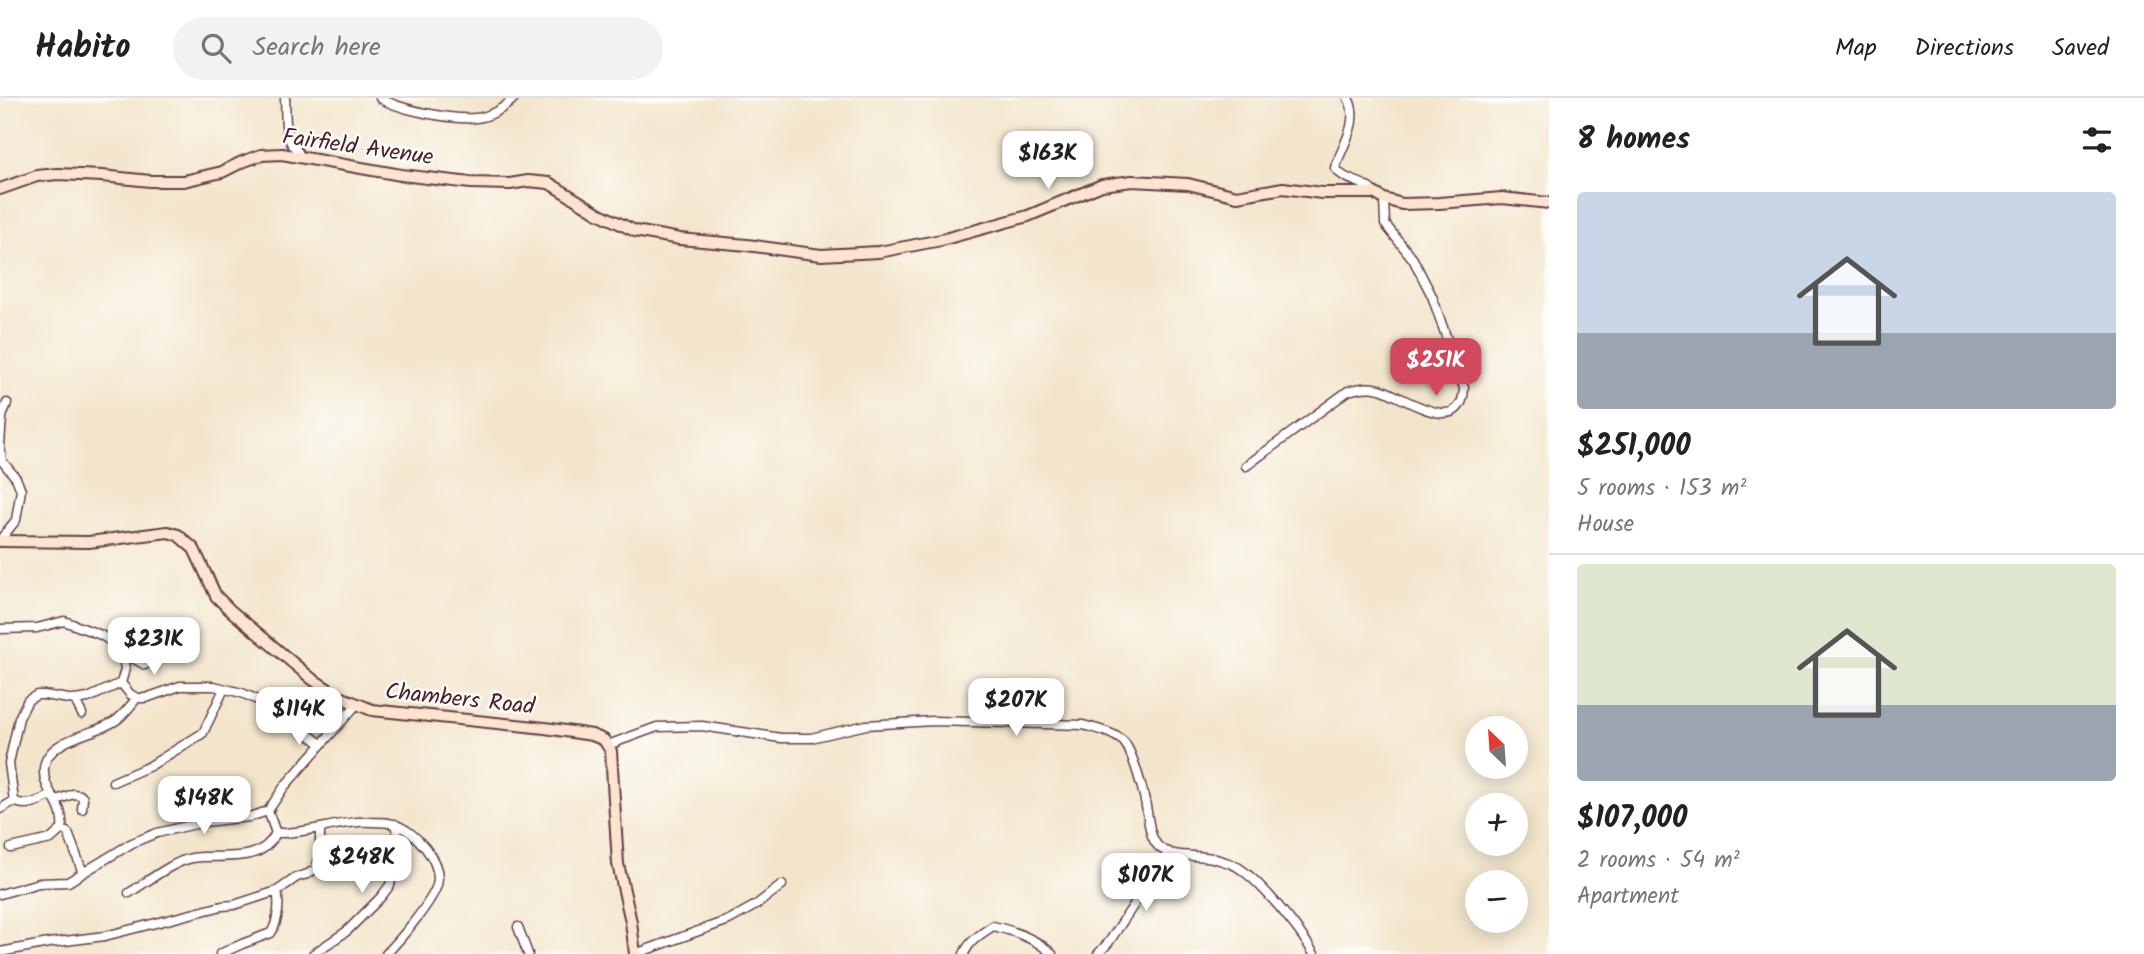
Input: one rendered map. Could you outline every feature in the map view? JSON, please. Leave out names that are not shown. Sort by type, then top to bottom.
[{"type":"street","points":[[285,98],[290,142],[300,152],[300,156]]},
{"type":"street","points":[[380,98],[392,105],[456,117],[478,118],[497,111],[514,98]]},
{"type":"street","points":[[1348,98],[1353,113],[1352,124],[1335,168],[1342,177],[1368,186],[1379,196],[1402,204],[1502,198],[1549,204]]},
{"type":"street","name":"Fairfield Avenue","points":[[0,190],[37,176],[58,174],[184,181],[222,172],[261,155],[300,156],[401,175],[471,183],[549,183],[598,213],[635,231],[680,239],[821,255],[879,252],[941,240],[1028,216],[1102,185],[1132,181],[1188,184],[1237,196],[1283,188],[1379,196]]},
{"type":"street","points":[[1246,466],[1348,391],[1371,387],[1441,413],[1453,411],[1461,403],[1464,388],[1432,296],[1413,259],[1385,224],[1379,196]]},
{"type":"street","points":[[0,541],[16,520],[20,490],[16,478],[2,461],[2,417],[7,403]]},
{"type":"street","name":"Chambers Road","points":[[0,541],[89,542],[168,532],[178,535],[194,550],[212,589],[230,610],[312,679],[356,705],[372,710],[592,735],[604,740],[608,745]]},
{"type":"street","points":[[0,629],[37,628],[64,621],[101,635],[122,652],[145,665],[171,641],[184,635]]},
{"type":"street","points":[[82,809],[83,798],[73,794],[29,804],[20,805],[14,801],[9,763],[19,718],[28,700],[37,695],[75,700],[88,698],[121,683],[125,669],[122,652]]},
{"type":"street","points":[[121,683],[136,698],[146,698],[180,686],[214,686],[242,693],[271,706],[321,744]]},
{"type":"street","points":[[113,782],[150,766],[203,733],[224,689]]},
{"type":"street","points":[[11,848],[51,839],[62,829],[63,819],[44,776],[48,754],[62,744],[118,719],[136,698]]},
{"type":"street","points":[[75,700],[82,715]]},
{"type":"street","points":[[0,894],[38,883],[68,882],[132,843],[157,833],[204,822],[249,817],[268,811],[284,787],[356,705]]},
{"type":"street","points":[[782,885],[756,905],[729,920],[635,954],[618,863],[612,758],[608,745],[657,727],[702,726],[781,738],[811,738],[866,725],[933,721],[1083,725],[1107,732],[1123,742],[1129,750],[1146,799],[1152,835],[1158,846],[1169,852],[1213,858],[1235,866],[1252,878],[1295,926],[1314,954]]},
{"type":"street","points":[[0,809],[14,801]]},
{"type":"street","points":[[129,893],[191,858],[233,858],[255,853],[272,841],[276,833],[268,811]]},
{"type":"street","points":[[276,833],[294,834],[368,821],[395,824],[411,833],[433,856],[438,883],[426,904],[386,954]]},
{"type":"street","points":[[313,954],[347,931],[390,885],[400,846],[395,824]]},
{"type":"street","points":[[0,952],[105,936],[198,911],[234,905],[277,891],[315,869],[320,857],[320,828]]},
{"type":"street","points":[[62,829],[68,833],[83,873]]},
{"type":"street","points":[[1098,954],[1109,942],[1169,852]]},
{"type":"street","points":[[220,954],[271,933],[276,922],[277,891]]},
{"type":"street","points":[[964,954],[966,948],[978,936],[993,926],[1023,935],[1044,946],[1052,954]]},
{"type":"street","points":[[518,927],[528,954]]}]
